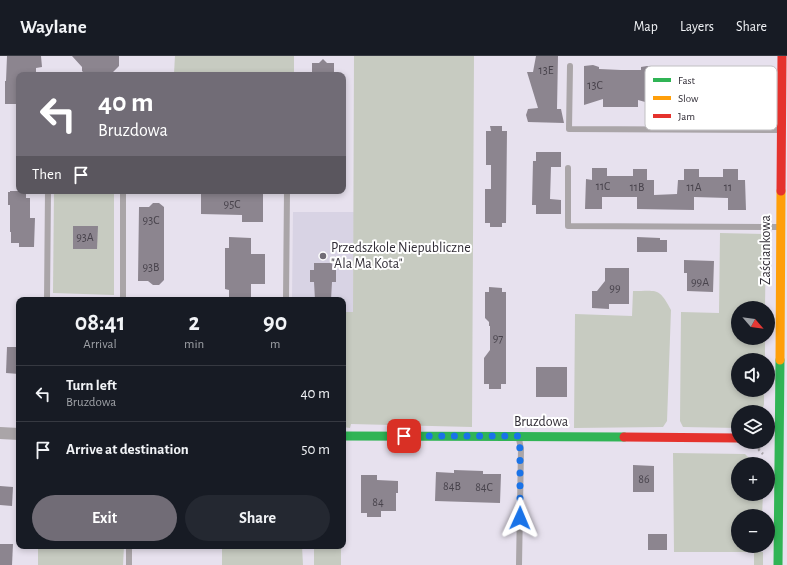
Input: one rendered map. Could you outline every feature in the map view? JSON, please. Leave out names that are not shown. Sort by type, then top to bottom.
[{"type":"street","name":"Zaściankowa","points":[[778,565],[782,56]]},
{"type":"street","points":[[0,433],[16,434]]},
{"type":"street","name":"Bruzdowa","points":[[346,436],[731,438]]},
{"type":"lane","points":[[570,66],[569,129],[645,129]]},
{"type":"lane","points":[[777,130],[781,130]]},
{"type":"lane","points":[[568,168],[568,226],[781,227]]},
{"type":"lane","points":[[47,297],[48,194]]},
{"type":"lane","points":[[123,194],[123,297]]},
{"type":"lane","points":[[286,297],[287,194]]},
{"type":"lane","points":[[518,436],[520,449],[519,565]]},
{"type":"lane","points":[[129,549],[129,565]]},
{"type":"shaded area","points":[[175,56],[294,56],[294,72],[174,72]]},
{"type":"shaded area","points":[[354,56],[474,56],[472,427],[351,424],[350,428],[346,427],[346,312],[353,312]]},
{"type":"shaded area","points":[[54,194],[114,194],[114,295],[53,293]]},
{"type":"shaded area","name":"Przedszkole Niepubliczne \"Ala Ma Kota\"","points":[[293,212],[354,212],[353,312],[346,312],[346,297],[292,297]]},
{"type":"shaded area","points":[[720,233],[766,234],[765,301],[731,301],[731,345],[765,345],[765,353],[731,353],[731,397],[764,397],[764,405],[731,405],[731,428],[683,427],[680,421],[681,312],[719,313]]},
{"type":"shaded area","points":[[633,291],[652,291],[660,294],[671,310],[667,421],[663,427],[574,428],[575,314],[632,316]]},
{"type":"shaded area","points":[[673,453],[745,454],[748,457],[731,457],[731,501],[763,501],[762,509],[731,509],[731,552],[674,552]]},
{"type":"shaded area","points":[[38,549],[124,549],[123,565],[38,565]]},
{"type":"shaded area","points":[[222,549],[302,549],[303,565],[222,565]]},
{"type":"shaded area","points":[[314,549],[341,549],[341,565],[314,565]]},
{"type":"shaded area","points":[[754,553],[763,553],[763,565],[754,565]]},
{"type":"building","points":[[7,56],[41,56],[42,67],[36,68],[36,72],[16,72],[16,104],[5,104]]},
{"type":"building","points":[[72,56],[119,56],[119,66],[113,72],[83,72],[82,67]]},
{"type":"building","points":[[536,56],[558,56],[557,109],[561,109],[564,123],[528,122],[526,115],[528,109],[538,108],[527,72],[533,72]]},
{"type":"building","points":[[323,59],[327,63],[334,63],[334,72],[312,72],[312,63],[319,63]]},
{"type":"building","points":[[593,65],[599,67],[599,69],[621,70],[641,70],[641,67],[645,66],[645,102],[638,100],[638,107],[603,107],[603,99],[584,105],[584,66]]},
{"type":"building","points":[[490,126],[502,126],[502,131],[507,131],[506,223],[502,223],[502,227],[490,227],[490,223],[485,223],[485,189],[491,189],[491,165],[486,165],[486,131],[491,131]]},
{"type":"building","points":[[536,152],[561,152],[561,167],[551,167],[550,199],[561,200],[561,214],[536,214],[536,205],[532,205],[533,161],[536,161]]},
{"type":"building","points":[[592,168],[607,168],[607,176],[633,176],[633,169],[647,169],[647,180],[654,180],[654,195],[677,194],[678,180],[684,180],[684,169],[699,169],[699,177],[723,177],[723,169],[738,169],[738,180],[745,180],[746,210],[728,210],[728,198],[694,197],[694,210],[637,209],[637,197],[602,197],[602,209],[585,209],[586,179],[592,180]]},
{"type":"building","points":[[16,191],[16,194],[26,194],[26,198],[30,198],[30,218],[35,218],[34,247],[19,247],[19,243],[11,243],[10,205],[8,205],[8,192]]},
{"type":"building","points":[[201,194],[263,194],[263,222],[242,222],[242,215],[201,214]]},
{"type":"building","points":[[153,203],[159,203],[164,207],[164,280],[159,285],[153,285],[148,281],[138,281],[139,207],[149,207]]},
{"type":"building","points":[[73,226],[98,226],[97,249],[73,249]]},
{"type":"building","points":[[229,237],[251,238],[251,254],[265,254],[265,284],[251,284],[251,297],[229,297],[229,290],[225,289],[225,248],[229,248]]},
{"type":"building","points":[[637,237],[660,238],[660,240],[667,240],[667,252],[637,252]]},
{"type":"building","points":[[684,260],[714,261],[713,292],[687,291],[687,273],[684,273]]},
{"type":"building","points":[[314,263],[332,263],[332,270],[336,270],[336,282],[332,282],[331,297],[315,297],[314,282],[310,282],[310,270],[314,270]]},
{"type":"building","points":[[605,268],[629,268],[629,304],[609,304],[609,309],[592,308],[592,291],[597,291],[605,281]]},
{"type":"building","points":[[489,287],[502,288],[502,292],[506,292],[506,384],[501,384],[501,389],[489,389],[489,384],[484,384],[484,358],[490,350],[490,326],[489,322],[485,318],[485,292],[489,292]]},
{"type":"building","points":[[7,347],[16,347],[16,374],[6,373]]},
{"type":"building","points":[[536,367],[567,367],[567,397],[536,397]]},
{"type":"building","points":[[633,465],[654,466],[654,492],[633,492]]},
{"type":"building","points":[[454,470],[483,471],[483,474],[501,474],[500,503],[435,501],[436,472],[454,473]]},
{"type":"building","points":[[361,475],[377,475],[377,480],[398,481],[396,511],[381,511],[381,517],[367,517],[367,513],[361,513]]},
{"type":"building","points":[[0,486],[13,487],[12,506],[0,505]]},
{"type":"building","points":[[648,534],[667,534],[667,550],[648,550]]},
{"type":"building","points":[[0,544],[13,544],[12,565],[0,565]]},
{"type":"traffic: fast","points":[[778,565],[780,360]]},
{"type":"traffic: fast","points":[[346,436],[624,437]]},
{"type":"traffic: slow","points":[[780,360],[781,191]]},
{"type":"traffic: jam","points":[[781,191],[782,56]]},
{"type":"traffic: jam","points":[[624,437],[731,438]]},
{"type":"place","name":"Przedszkole Niepubliczne \"Ala Ma Kota\"","points":[[323,256]]},
{"type":"route","points":[[404,436],[518,436],[520,449],[520,518]]}]
